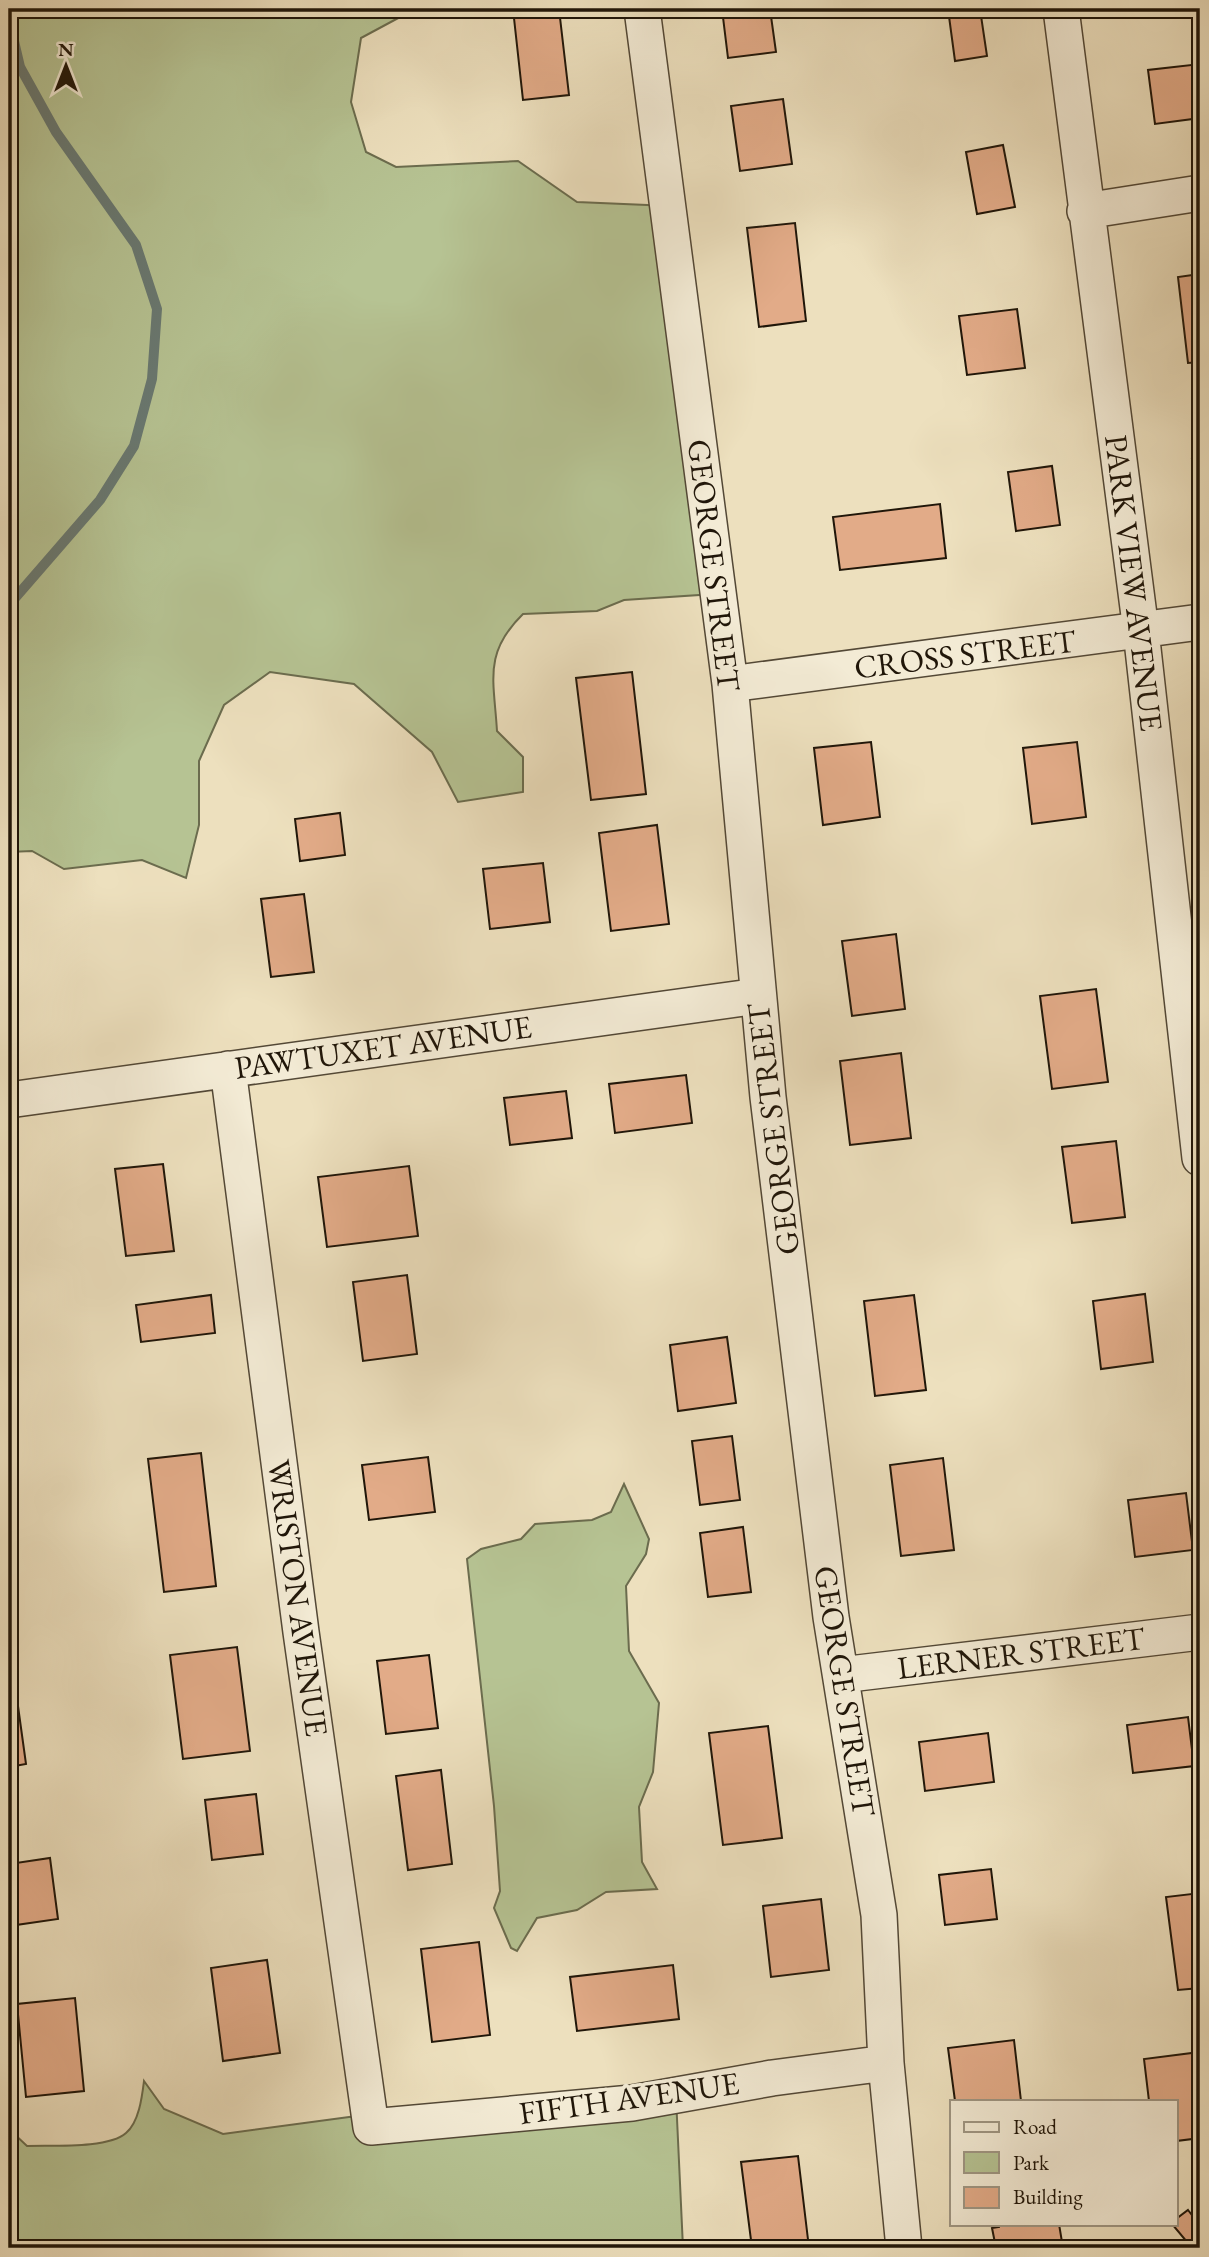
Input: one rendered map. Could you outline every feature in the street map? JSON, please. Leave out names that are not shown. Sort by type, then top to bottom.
[{"type":"street","name":"GEORGE STREET","points":[[642,9],[730,684],[758,996],[829,1604],[879,1916],[886,2063],[904,2248]]},
{"type":"street","name":"PARK VIEW AVENUE","points":[[1061,9],[1141,631],[1200,1158]]},
{"type":"street","points":[[1085,211],[1200,192]]},
{"type":"street","name":"CROSS STREET","points":[[730,684],[1200,622]]},
{"type":"street","name":"PAWTUXET AVENUE","points":[[9,1100],[758,996]]},
{"type":"street","name":"WRISTON AVENUE","points":[[228,1069],[301,1632],[371,2127]]},
{"type":"street","name":"LERNER STREET","points":[[841,1675],[1200,1632]]},
{"type":"street","name":"FIFTH AVENUE","points":[[371,2127],[632,2103],[772,2078],[886,2063]]},
{"type":"green space","points":[[9,9],[415,9],[361,38],[351,102],[366,152],[396,167],[518,161],[577,202],[670,206],[714,594],[624,600],[597,611],[523,614],[510,628],[496,655],[493,682],[497,731],[523,757],[523,792],[458,802],[432,752],[354,684],[270,672],[224,705],[199,761],[199,825],[186,878],[142,860],[64,869],[32,851],[9,852]]},
{"type":"green space","points":[[624,1484],[649,1539],[646,1554],[626,1586],[629,1651],[659,1703],[653,1772],[639,1807],[642,1862],[657,1889],[606,1892],[577,1910],[537,1918],[517,1951],[511,1948],[494,1908],[500,1891],[494,1806],[467,1559],[481,1549],[521,1539],[535,1524],[592,1520],[611,1512]]},
{"type":"green space","points":[[144,2081],[164,2109],[223,2134],[364,2115],[676,2097],[683,2248],[9,2248],[9,2129],[27,2146],[93,2144],[118,2138],[126,2133],[134,2122]]},
{"type":"building","points":[[513,9],[559,9],[569,95],[523,100]]},
{"type":"building","points":[[722,9],[770,9],[776,52],[728,58]]},
{"type":"building","points":[[948,9],[980,9],[987,56],[955,61]]},
{"type":"building","points":[[1200,64],[1200,118],[1155,124],[1148,70]]},
{"type":"building","points":[[783,99],[792,164],[740,171],[731,106]]},
{"type":"building","points":[[1003,145],[1015,207],[977,214],[966,152]]},
{"type":"building","points":[[795,223],[806,321],[759,327],[747,228]]},
{"type":"building","points":[[1200,274],[1200,362],[1188,363],[1178,277]]},
{"type":"building","points":[[1017,309],[1025,368],[967,375],[959,316]]},
{"type":"building","points":[[1200,458],[1200,513],[1192,459]]},
{"type":"building","points":[[1052,466],[1060,525],[1016,531],[1008,472]]},
{"type":"building","points":[[940,504],[946,558],[840,570],[833,517]]},
{"type":"building","points":[[632,672],[646,794],[591,800],[576,678]]},
{"type":"building","points":[[871,742],[880,817],[823,825],[814,748]]},
{"type":"building","points":[[1077,742],[1086,817],[1032,824],[1023,748]]},
{"type":"building","points":[[340,813],[345,855],[300,861],[295,819]]},
{"type":"building","points":[[657,825],[669,924],[611,931],[599,833]]},
{"type":"building","points":[[543,863],[550,922],[490,929],[483,869]]},
{"type":"building","points":[[304,894],[314,972],[271,977],[261,899]]},
{"type":"building","points":[[896,934],[905,1009],[852,1016],[842,941]]},
{"type":"building","points":[[1096,989],[1108,1082],[1052,1089],[1040,996]]},
{"type":"building","points":[[901,1053],[911,1138],[850,1145],[840,1061]]},
{"type":"building","points":[[686,1075],[692,1123],[615,1133],[609,1084]]},
{"type":"building","points":[[566,1091],[572,1138],[510,1145],[504,1098]]},
{"type":"building","points":[[1116,1141],[1125,1217],[1072,1223],[1062,1147]]},
{"type":"building","points":[[163,1164],[174,1251],[126,1256],[115,1169]]},
{"type":"building","points":[[409,1166],[418,1236],[327,1247],[318,1177]]},
{"type":"building","points":[[407,1275],[417,1354],[363,1361],[353,1282]]},
{"type":"building","points":[[1145,1294],[1153,1362],[1101,1369],[1093,1301]]},
{"type":"building","points":[[211,1295],[215,1333],[141,1342],[136,1305]]},
{"type":"building","points":[[914,1295],[926,1390],[875,1396],[864,1301]]},
{"type":"building","points":[[727,1337],[736,1403],[678,1411],[670,1345]]},
{"type":"building","points":[[732,1436],[740,1500],[700,1505],[692,1441]]},
{"type":"building","points":[[201,1453],[216,1586],[164,1592],[148,1459]]},
{"type":"building","points":[[428,1457],[435,1512],[369,1520],[362,1465]]},
{"type":"building","points":[[943,1458],[954,1550],[901,1556],[890,1465]]},
{"type":"building","points":[[1186,1493],[1193,1550],[1135,1557],[1128,1500]]},
{"type":"building","points":[[743,1527],[751,1592],[708,1597],[700,1533]]},
{"type":"building","points":[[237,1647],[250,1751],[183,1759],[170,1655]]},
{"type":"building","points":[[429,1655],[438,1728],[386,1734],[377,1661]]},
{"type":"building","points":[[17,1699],[26,1764],[9,1767],[9,1700]]},
{"type":"building","points":[[1188,1717],[1194,1766],[1133,1773],[1127,1725]]},
{"type":"building","points":[[768,1726],[782,1838],[723,1845],[709,1733]]},
{"type":"building","points":[[988,1733],[994,1782],[925,1791],[919,1742]]},
{"type":"building","points":[[441,1770],[452,1864],[408,1870],[396,1776]]},
{"type":"building","points":[[256,1794],[263,1854],[212,1860],[205,1800]]},
{"type":"building","points":[[50,1858],[58,1919],[9,1926],[9,1864]]},
{"type":"building","points":[[991,1869],[997,1919],[945,1925],[939,1875]]},
{"type":"building","points":[[1200,1893],[1200,1988],[1178,1990],[1166,1897]]},
{"type":"building","points":[[821,1899],[829,1970],[771,1977],[763,1906]]},
{"type":"building","points":[[479,1942],[490,2035],[432,2042],[421,1949]]},
{"type":"building","points":[[267,1960],[280,2053],[223,2061],[211,1968]]},
{"type":"building","points":[[673,1965],[679,2019],[577,2031],[570,1977]]},
{"type":"building","points":[[75,1998],[84,2091],[26,2097],[17,2004]]},
{"type":"building","points":[[1014,2040],[1021,2100],[955,2100],[948,2048]]},
{"type":"building","points":[[1200,2052],[1200,2138],[1178,2141],[1178,2100],[1149,2100],[1144,2059]]},
{"type":"building","points":[[798,2156],[809,2248],[752,2248],[741,2162]]},
{"type":"building","points":[[1188,2210],[1195,2219],[1200,2214],[1200,2248],[1192,2248],[1174,2226],[1178,2226],[1178,2218]]},
{"type":"building","points":[[1059,2226],[1063,2248],[996,2248],[992,2228]]},
{"type":"waterway","points":[[9,20],[20,67],[56,132],[136,245],[157,309],[152,379],[134,446],[100,500],[9,605]]}]
